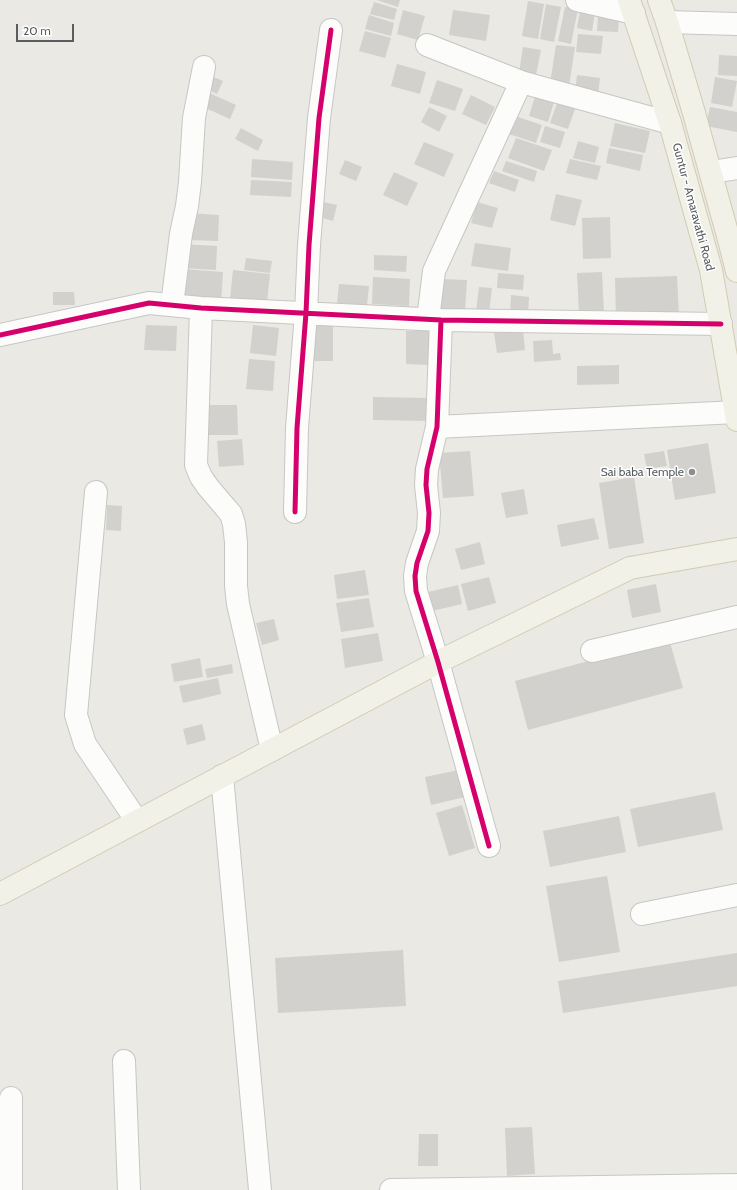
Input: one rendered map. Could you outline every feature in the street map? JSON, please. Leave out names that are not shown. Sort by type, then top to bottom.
[{"type":"main road","points":[[659,0],[667,22],[711,172],[737,271]]},
{"type":"main road","name":"Guntur - Amaravathi Road","points":[[632,6],[670,123],[711,270],[736,416]]},
{"type":"main road","points":[[0,894],[438,662],[630,568],[737,549]]},
{"type":"street","points":[[577,0],[632,6]]},
{"type":"street","points":[[667,22],[737,24]]},
{"type":"street","points":[[295,512],[298,415],[306,313],[309,245],[319,118],[331,30]]},
{"type":"street","points":[[427,45],[521,82],[670,123]]},
{"type":"street","points":[[172,305],[181,234],[190,182],[194,118],[204,67]]},
{"type":"street","points":[[489,846],[438,662],[416,591],[414,576],[428,531],[429,513],[426,474],[437,427],[434,271],[521,82]]},
{"type":"street","points":[[711,172],[737,168]]},
{"type":"street","points":[[0,335],[149,303],[201,308],[434,320],[721,324]]},
{"type":"street","points":[[201,308],[196,465],[201,477],[208,487],[231,514],[234,524],[238,604],[272,750]]},
{"type":"street","points":[[437,427],[736,416]]},
{"type":"street","points":[[96,492],[76,715],[85,744],[137,821]]},
{"type":"street","points":[[592,651],[737,617]]},
{"type":"street","points":[[222,776],[260,1190]]},
{"type":"street","points":[[642,914],[737,895]]},
{"type":"street","points":[[124,1061],[129,1190]]},
{"type":"street","points":[[11,1098],[11,1190]]},
{"type":"street","points":[[391,1190],[737,1185]]},
{"type":"building","points":[[377,0],[400,0],[398,7]]},
{"type":"building","points":[[528,1],[544,4],[538,39],[522,36]]},
{"type":"building","points":[[374,2],[397,9],[394,20],[370,14]]},
{"type":"building","points":[[546,4],[561,7],[554,42],[540,39]]},
{"type":"building","points":[[565,7],[578,9],[571,44],[558,41]]},
{"type":"building","points":[[403,10],[425,16],[418,40],[397,34]]},
{"type":"building","points":[[453,10],[490,15],[486,41],[449,35]]},
{"type":"building","points":[[580,11],[595,13],[592,31],[577,28]]},
{"type":"building","points":[[598,14],[619,16],[618,32],[597,31]]},
{"type":"building","points":[[369,15],[394,23],[391,36],[365,29]]},
{"type":"building","points":[[365,31],[391,38],[385,58],[359,51]]},
{"type":"building","points":[[578,34],[603,36],[601,54],[576,52]]},
{"type":"building","points":[[556,45],[575,47],[569,86],[550,84]]},
{"type":"building","points":[[523,47],[541,50],[536,75],[519,73]]},
{"type":"building","points":[[719,55],[737,56],[737,76],[718,75]]},
{"type":"building","points":[[397,64],[426,72],[420,94],[391,86]]},
{"type":"building","points":[[209,75],[223,81],[217,94],[203,87]]},
{"type":"building","points":[[577,75],[600,78],[598,95],[575,92]]},
{"type":"building","points":[[715,77],[737,81],[732,107],[711,103]]},
{"type":"building","points":[[437,80],[463,89],[455,111],[429,103]]},
{"type":"building","points":[[207,92],[236,105],[230,119],[201,106]]},
{"type":"building","points":[[536,93],[555,99],[548,122],[529,116]]},
{"type":"building","points":[[471,95],[495,107],[486,125],[462,114]]},
{"type":"building","points":[[558,100],[576,106],[568,129],[550,123]]},
{"type":"building","points":[[429,107],[447,116],[439,132],[421,122]]},
{"type":"building","points":[[710,107],[737,112],[737,132],[706,126]]},
{"type":"building","points":[[515,116],[542,125],[536,143],[509,134]]},
{"type":"building","points":[[615,123],[650,131],[645,153],[610,146]]},
{"type":"building","points":[[545,126],[565,132],[560,148],[540,142]]},
{"type":"building","points":[[241,128],[263,140],[258,151],[235,139]]},
{"type":"building","points":[[516,138],[552,150],[544,171],[508,158]]},
{"type":"building","points":[[578,141],[599,147],[595,163],[573,158]]},
{"type":"building","points":[[424,142],[454,154],[444,177],[414,164]]},
{"type":"building","points":[[609,148],[643,155],[640,171],[606,163]]},
{"type":"building","points":[[252,159],[293,162],[292,180],[251,177]]},
{"type":"building","points":[[570,159],[601,166],[597,180],[566,173]]},
{"type":"building","points":[[345,160],[362,167],[356,181],[339,174]]},
{"type":"building","points":[[506,161],[537,171],[534,182],[502,171]]},
{"type":"building","points":[[494,171],[519,180],[515,192],[489,183]]},
{"type":"building","points":[[394,172],[418,183],[407,206],[383,195]]},
{"type":"building","points":[[251,180],[292,182],[291,197],[250,195]]},
{"type":"building","points":[[556,194],[582,200],[575,226],[550,220]]},
{"type":"building","points":[[319,201],[337,205],[333,221],[316,216]]},
{"type":"building","points":[[477,202],[498,208],[492,228],[471,223]]},
{"type":"building","points":[[190,213],[219,215],[218,241],[189,240]]},
{"type":"building","points":[[610,217],[611,258],[583,259],[582,218]]},
{"type":"building","points":[[475,243],[511,248],[508,271],[471,266]]},
{"type":"building","points":[[182,244],[217,246],[216,270],[181,268]]},
{"type":"building","points":[[374,255],[407,256],[406,272],[374,270]]},
{"type":"building","points":[[246,258],[272,261],[270,273],[244,270]]},
{"type":"building","points":[[183,269],[223,272],[221,303],[181,300]]},
{"type":"building","points":[[233,270],[270,274],[267,303],[230,299]]},
{"type":"building","points":[[602,272],[604,314],[579,315],[577,273]]},
{"type":"building","points":[[498,273],[524,275],[523,290],[497,288]]},
{"type":"building","points":[[677,276],[679,316],[616,318],[615,278]]},
{"type":"building","points":[[373,277],[410,279],[409,306],[372,304]]},
{"type":"building","points":[[439,279],[467,280],[465,312],[438,310]]},
{"type":"building","points":[[339,284],[369,286],[367,305],[337,303]]},
{"type":"building","points":[[479,287],[492,288],[489,313],[476,311]]},
{"type":"building","points":[[53,292],[74,292],[75,305],[53,305]]},
{"type":"building","points":[[511,295],[529,297],[528,316],[510,315]]},
{"type":"building","points":[[146,325],[177,326],[176,351],[144,350]]},
{"type":"building","points":[[253,325],[279,328],[276,356],[250,353]]},
{"type":"building","points":[[311,325],[333,325],[333,361],[312,361]]},
{"type":"building","points":[[523,330],[525,350],[497,353],[494,333]]},
{"type":"building","points":[[406,331],[432,331],[431,365],[406,364]]},
{"type":"building","points":[[552,340],[553,354],[560,353],[561,360],[534,362],[533,341]]},
{"type":"building","points":[[249,359],[275,361],[273,391],[246,389]]},
{"type":"building","points":[[619,365],[619,384],[577,385],[577,366]]},
{"type":"building","points":[[373,397],[430,398],[429,421],[373,420]]},
{"type":"building","points":[[204,405],[237,405],[238,435],[205,435]]},
{"type":"building","points":[[242,439],[244,465],[219,467],[217,441]]},
{"type":"building","name":"Sai baba Temple","points":[[708,443],[716,493],[675,500],[667,450]]},
{"type":"building","points":[[470,451],[474,496],[443,498],[439,453]]},
{"type":"building","points":[[664,451],[667,466],[647,469],[644,454]]},
{"type":"building","points":[[634,477],[644,543],[609,549],[599,483]]},
{"type":"building","points":[[524,489],[528,514],[506,518],[501,493]]},
{"type":"building","points":[[107,505],[122,506],[121,531],[106,530]]},
{"type":"building","points":[[594,518],[599,539],[561,547],[557,525]]},
{"type":"building","points":[[480,542],[485,564],[461,570],[455,549]]},
{"type":"building","points":[[365,570],[369,595],[337,599],[334,575]]},
{"type":"building","points":[[489,577],[496,603],[468,611],[461,584]]},
{"type":"building","points":[[656,584],[661,612],[632,618],[627,590]]},
{"type":"building","points":[[458,585],[462,604],[432,611],[428,592]]},
{"type":"building","points":[[369,598],[374,627],[341,632],[336,603]]},
{"type":"building","points":[[274,619],[279,640],[262,645],[256,623]]},
{"type":"building","points":[[378,633],[383,661],[345,668],[341,639]]},
{"type":"building","points":[[669,639],[683,688],[528,730],[515,681]]},
{"type":"building","points":[[200,658],[203,677],[174,682],[171,664]]},
{"type":"building","points":[[232,664],[233,673],[207,678],[205,669]]},
{"type":"building","points":[[218,678],[221,694],[183,703],[179,686]]},
{"type":"building","points":[[202,724],[206,740],[187,745],[183,729]]},
{"type":"building","points":[[459,770],[465,797],[431,805],[425,777]]},
{"type":"building","points":[[715,792],[723,830],[638,847],[630,809]]},
{"type":"building","points":[[462,805],[475,848],[449,856],[436,813]]},
{"type":"building","points":[[619,816],[626,852],[550,867],[543,831]]},
{"type":"building","points":[[607,876],[620,952],[559,962],[546,886]]},
{"type":"building","points":[[403,950],[406,1006],[278,1013],[275,958]]},
{"type":"building","points":[[737,953],[737,986],[563,1013],[558,981]]},
{"type":"building","points":[[532,1127],[535,1174],[507,1176],[505,1128]]},
{"type":"building","points":[[419,1134],[438,1134],[438,1166],[418,1166]]},
{"type":"cycle path","points":[[295,512],[297,428],[306,313],[309,245],[319,118],[331,30]]},
{"type":"cycle path","points":[[0,335],[149,303],[201,308],[441,320],[721,324]]},
{"type":"cycle path","points":[[441,320],[437,427],[427,469],[426,485],[429,513],[428,531],[417,563],[415,576],[416,591],[438,662],[489,846]]},
{"type":"place","name":"Sai baba Temple","points":[[692,472]]}]
